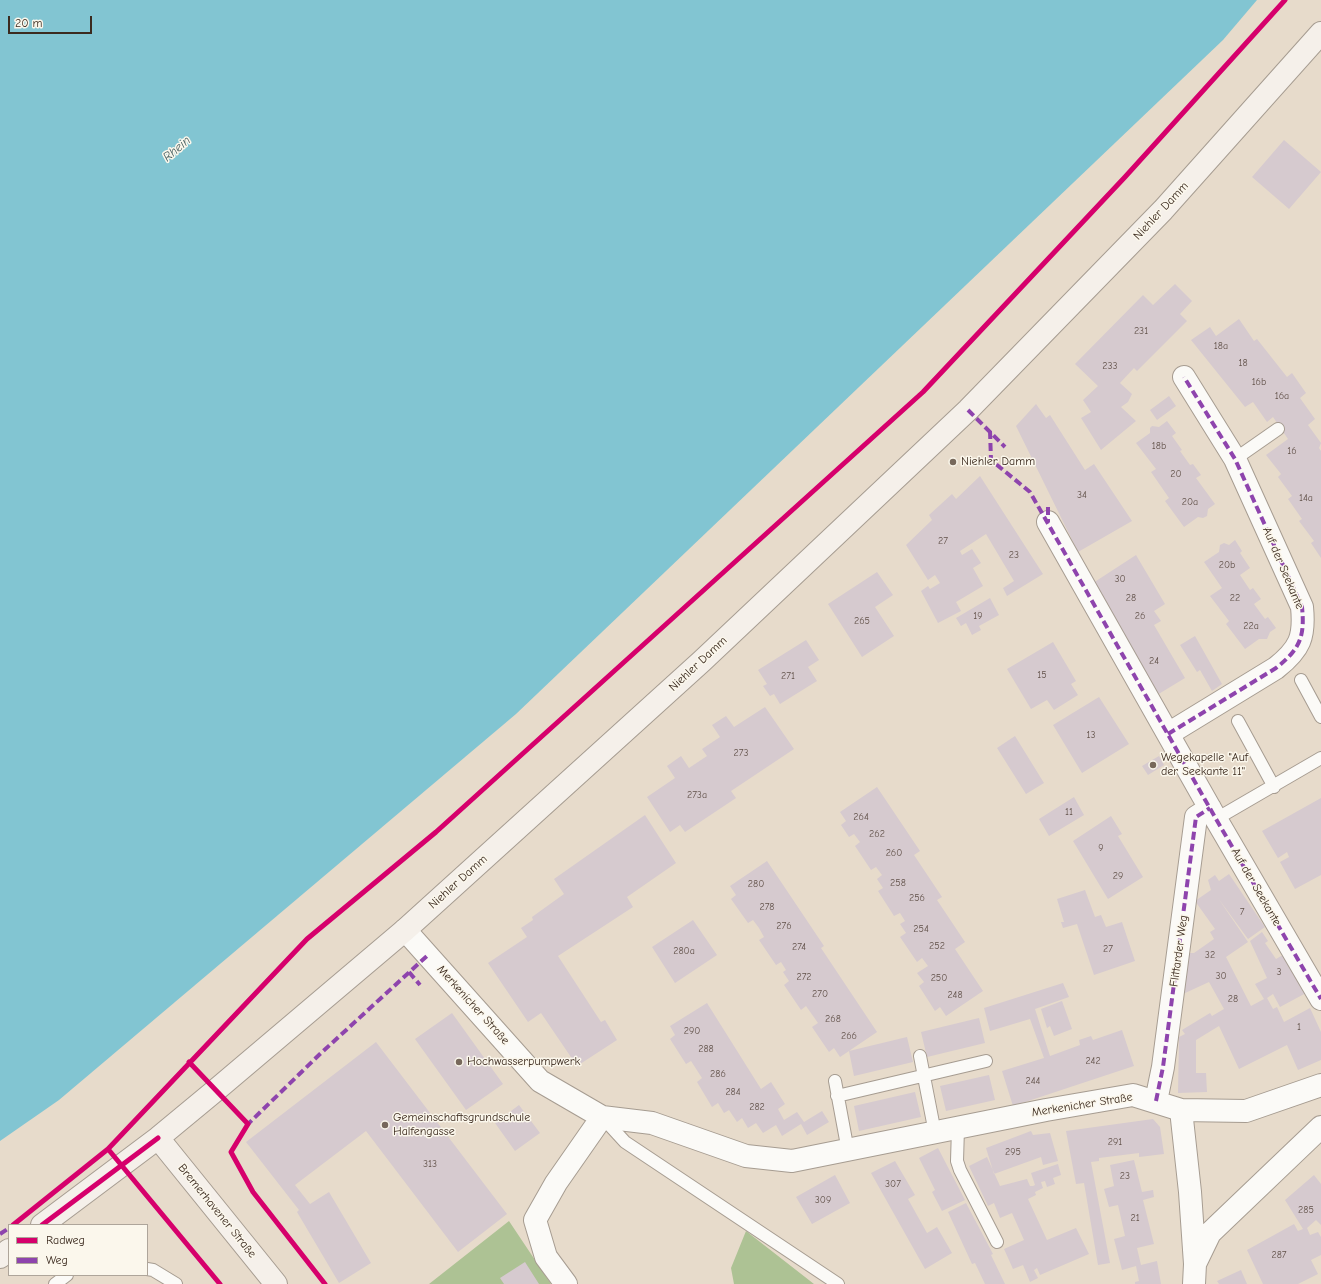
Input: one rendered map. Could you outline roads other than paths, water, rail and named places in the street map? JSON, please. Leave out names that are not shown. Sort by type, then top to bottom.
[{"type":"street","name":"Niehler Damm","points":[[43,1224],[158,1138],[405,930],[702,661],[968,410],[1163,210],[1321,33]]},
{"type":"street","name":"Auf der Seekante","points":[[1168,734],[1276,668],[1290,656],[1300,641],[1304,625],[1302,607],[1235,459],[1184,377]]},
{"type":"street","name":"Auf der Seekante","points":[[1048,522],[1213,814],[1321,999]]},
{"type":"street","name":"Flittarder Weg","points":[[1156,1101],[1163,1067],[1196,817],[1213,814]]},
{"type":"street","name":"Merkenicher Straße","points":[[405,930],[540,1081],[602,1117],[652,1123],[746,1156],[792,1161],[848,1151],[1046,1110],[1133,1095],[1181,1110],[1246,1111],[1321,1085]]},
{"type":"street","points":[[1181,1110],[1189,1177],[1195,1274]]},
{"type":"street","points":[[566,1284],[546,1257],[535,1220],[556,1183],[602,1117]]},
{"type":"street","points":[[1195,1274],[1210,1233],[1321,1127]]},
{"type":"street","name":"Bremerhavener Straße","points":[[158,1138],[276,1284]]},
{"type":"street","points":[[0,1257],[8,1251]]},
{"type":"lane","points":[[1235,459],[1278,430]]},
{"type":"lane","points":[[1301,680],[1321,717]]},
{"type":"lane","points":[[1238,721],[1274,786]]},
{"type":"lane","points":[[1213,814],[1274,786],[1321,758]]},
{"type":"lane","points":[[920,1056],[935,1133]]},
{"type":"lane","points":[[837,1096],[986,1060]]},
{"type":"lane","points":[[835,1080],[848,1151]]},
{"type":"lane","points":[[602,1117],[625,1142],[838,1284]]},
{"type":"lane","points":[[958,1128],[957,1161],[960,1170],[998,1242]]},
{"type":"lane","points":[[148,1269],[153,1270],[176,1284]]},
{"type":"lane","points":[[55,1284],[66,1276]]},
{"type":"water","name":"Rhein","points":[[0,0],[1257,0],[1223,40],[516,714],[59,1100],[0,1141]]},
{"type":"place","name":"Niehler Damm","points":[[953,462]]},
{"type":"place","name":"Wegekapelle \"Auf der Seekante 11\"","points":[[1153,765]]},
{"type":"place","name":"Hochwasserpumpwerk","points":[[459,1062]]},
{"type":"place","name":"Gemeinschaftsgrundschule Halfengasse","points":[[385,1125]]}]
